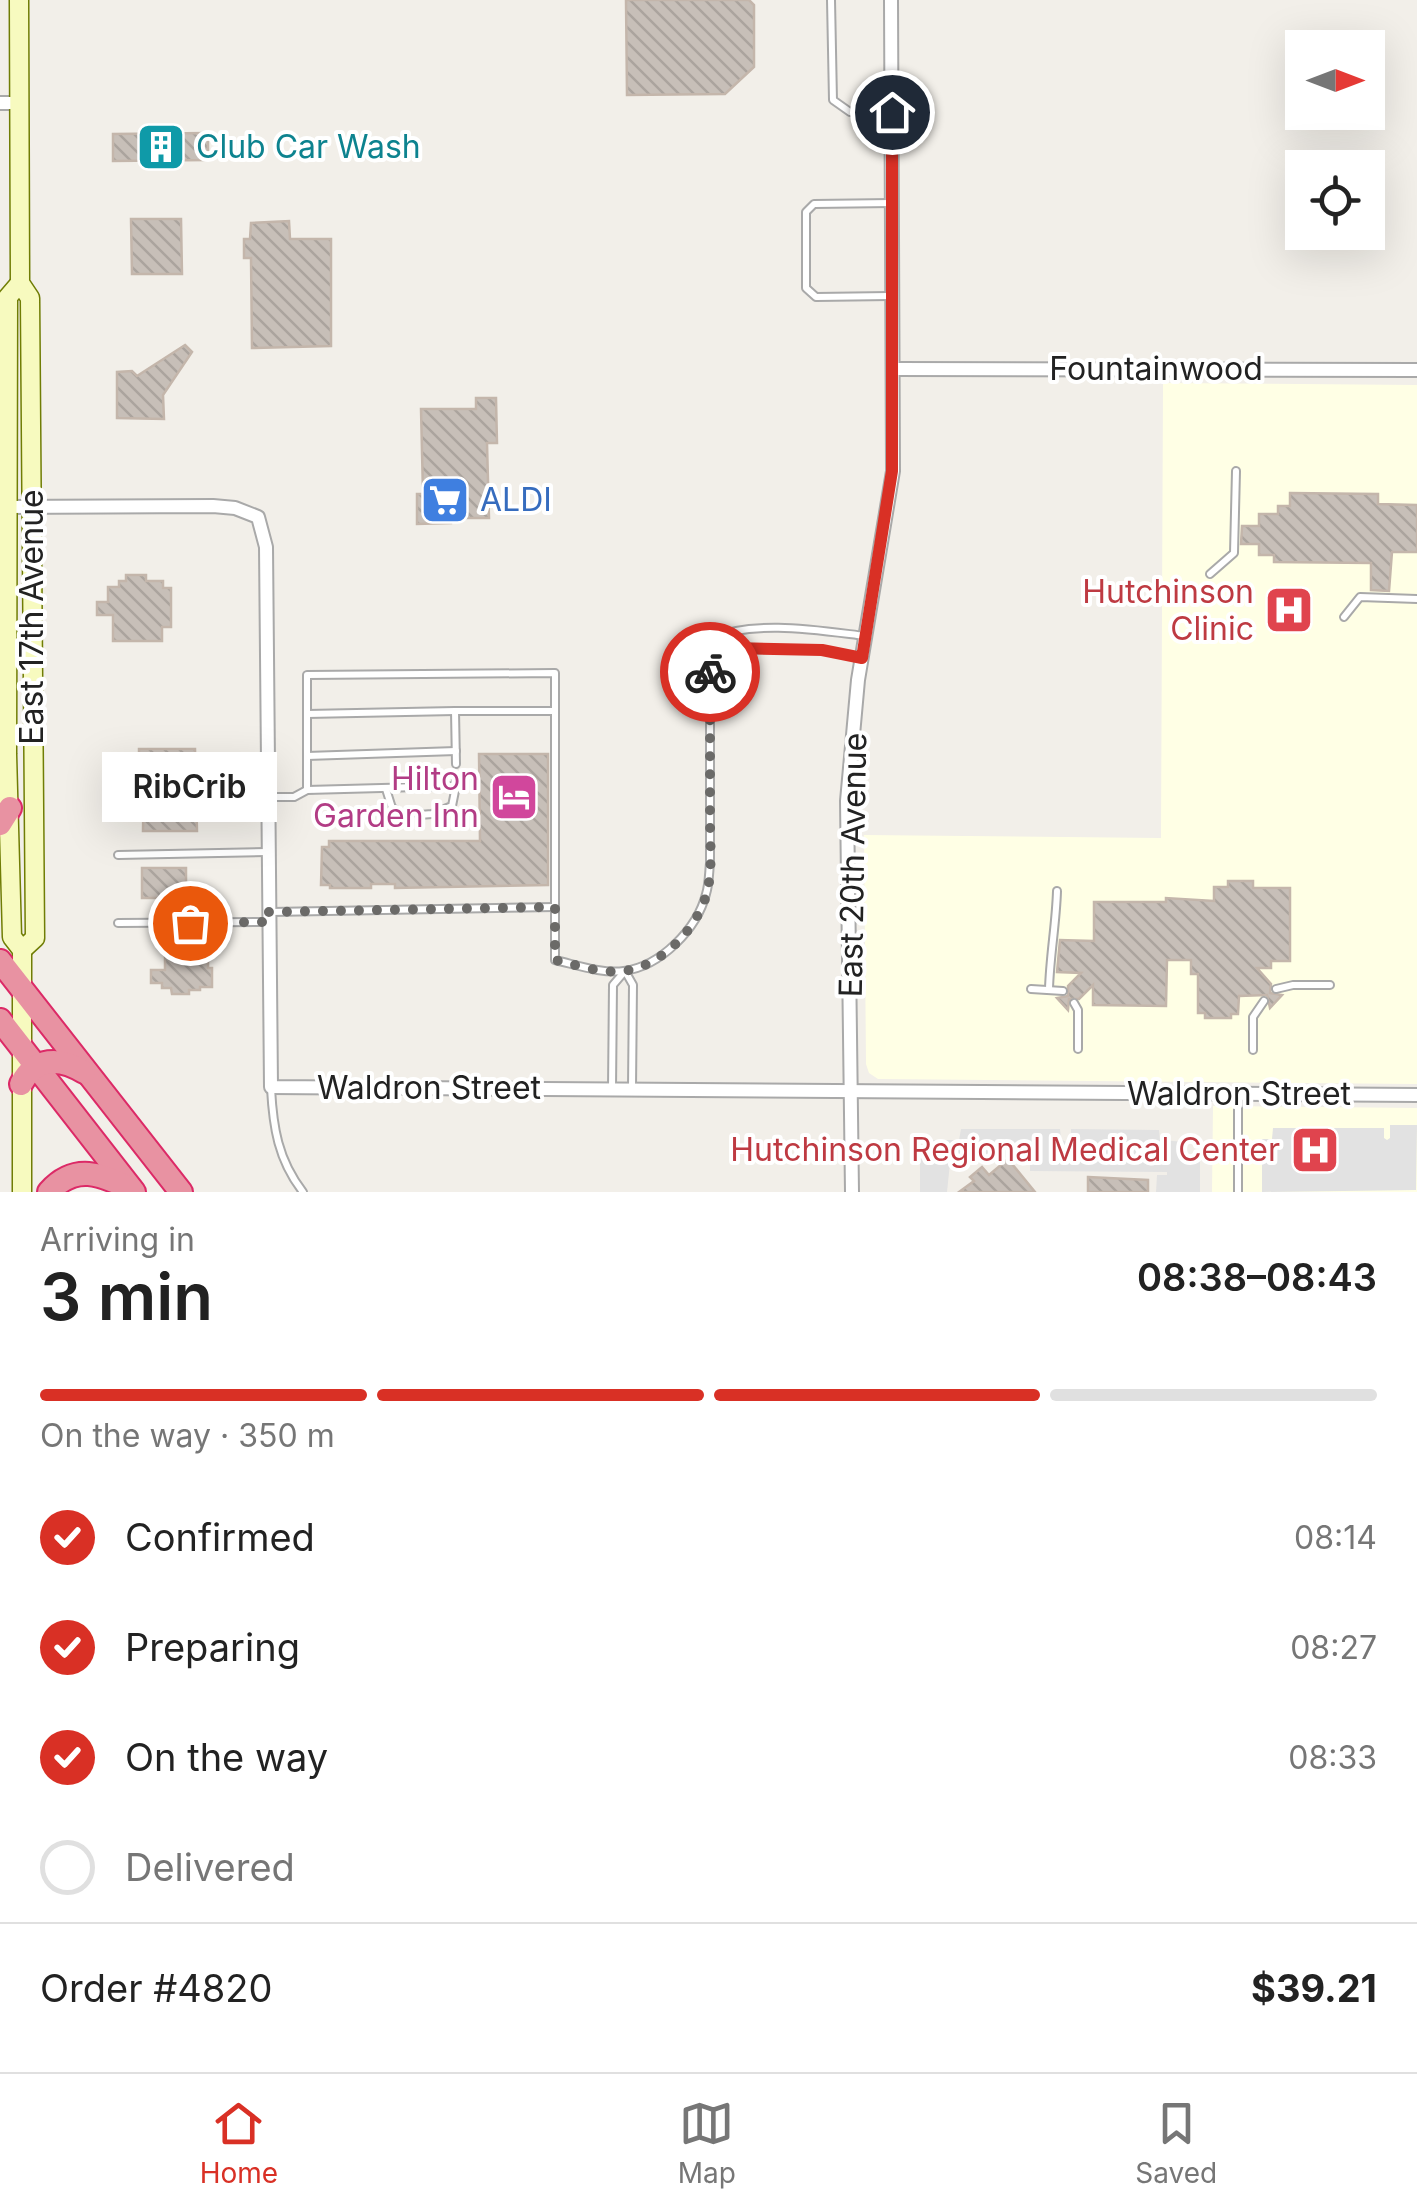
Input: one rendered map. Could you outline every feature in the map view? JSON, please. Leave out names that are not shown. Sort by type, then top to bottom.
[{"type":"highway","points":[[12,965],[91,1077],[181,1192]]},
{"type":"highway","points":[[0,1020],[134,1191]]},
{"type":"highway","points":[[21,1084],[36,1065],[58,1062],[91,1077]]},
{"type":"highway","points":[[49,1192],[62,1180],[87,1172],[134,1191]]},
{"type":"street","name":"East 17th Avenue","points":[[12,965],[35,938],[30,298],[20,283],[10,104],[20,0]]},
{"type":"street","name":"East 20th Avenue","points":[[852,1192],[847,801],[862,658],[892,471],[895,369],[891,0]]},
{"type":"street","name":"East 17th Avenue","points":[[20,283],[8,297],[4,507],[5,816],[12,965],[21,1046],[22,1192]]},
{"type":"street","name":"Fountainwood","points":[[895,369],[1417,370]]},
{"type":"street","name":"Waldron Street","points":[[4,507],[216,506],[258,517],[266,547],[272,1087],[1417,1096]]},
{"type":"lane","points":[[832,0],[832,100],[850,112],[892,112]]},
{"type":"lane","points":[[893,203],[814,204],[806,212],[806,288],[816,297],[894,296]]},
{"type":"lane","points":[[1210,574],[1234,552],[1236,471]]},
{"type":"lane","points":[[1344,617],[1360,597],[1417,599]]},
{"type":"lane","points":[[710,638],[732,629],[815,630],[866,636]]},
{"type":"lane","points":[[710,638],[733,648],[822,650],[862,658]]},
{"type":"lane","points":[[612,1089],[613,985],[625,971],[671,949],[692,924],[706,896],[710,863],[710,638]]},
{"type":"lane","points":[[307,790],[307,675],[554,672],[555,960],[625,971]]},
{"type":"lane","points":[[455,711],[456,764]]},
{"type":"lane","points":[[307,714],[554,712]]},
{"type":"lane","points":[[307,756],[456,751]]},
{"type":"lane","points":[[268,797],[294,797],[307,790],[386,789],[456,782],[452,806],[419,815]]},
{"type":"lane","points":[[386,789],[392,808],[404,814]]},
{"type":"lane","points":[[118,855],[268,852]]},
{"type":"lane","points":[[1049,989],[1050,941],[1056,929],[1058,891]]},
{"type":"lane","points":[[118,923],[555,907]]},
{"type":"lane","points":[[625,971],[632,984],[632,1090]]},
{"type":"lane","points":[[1276,989],[1293,984],[1330,985]]},
{"type":"lane","points":[[1031,989],[1063,991]]},
{"type":"lane","points":[[1253,1050],[1253,1017],[1264,1002]]},
{"type":"lane","points":[[1074,1003],[1078,1010],[1078,1049]]},
{"type":"lane","points":[[272,1087],[273,1130],[283,1160],[303,1192]]},
{"type":"lane","points":[[1238,1095],[1238,1192]]},
{"type":"shaded area","name":"Hutchinson Clinic","points":[[1163,383],[1417,385],[1417,1084],[878,1079],[869,1073],[866,1064],[864,835],[1161,838]]},
{"type":"shaded area","name":"Hutchinson Regional Medical Center","points":[[1213,1106],[1417,1108],[1417,1192],[1212,1192]]},
{"type":"shaded area","points":[[1390,1125],[1417,1125],[1416,1190],[1262,1192],[1262,1139],[1272,1139],[1273,1128],[1384,1128],[1387,1140]]},
{"type":"shaded area","points":[[961,1129],[1060,1129],[1061,1139],[1066,1142],[1071,1129],[1159,1130],[1160,1140],[1186,1142],[1186,1158],[1200,1159],[1200,1192],[1156,1192],[1157,1175],[1167,1172],[1030,1171],[1030,1158],[966,1157],[950,1163],[947,1192],[920,1192],[920,1157],[931,1156],[932,1140],[959,1140]]},
{"type":"building","points":[[626,0],[749,0],[754,5],[754,67],[725,94],[627,95]]},
{"type":"building","name":"Club Car Wash","points":[[208,133],[208,160],[113,161],[113,134]]},
{"type":"building","points":[[131,219],[181,219],[182,274],[132,274]]},
{"type":"building","points":[[289,221],[290,239],[331,239],[331,346],[252,348],[251,258],[244,258],[244,239],[250,239],[251,223]]},
{"type":"building","points":[[185,345],[192,352],[163,395],[164,419],[117,418],[117,372],[132,371],[137,376]]},
{"type":"building","points":[[476,398],[496,398],[497,443],[487,443],[489,518],[451,518],[451,523],[417,524],[417,494],[423,494],[421,409],[476,409]]},
{"type":"building","points":[[1290,493],[1378,494],[1378,504],[1417,505],[1417,552],[1392,552],[1389,591],[1371,590],[1371,563],[1274,562],[1274,555],[1259,555],[1259,544],[1241,544],[1242,526],[1259,526],[1259,514],[1278,514],[1278,506],[1290,506]]},
{"type":"building","points":[[126,575],[146,575],[146,581],[163,581],[163,588],[171,588],[171,627],[162,627],[162,641],[113,641],[113,615],[97,615],[97,602],[108,602],[108,587],[119,587],[119,581],[126,581]]},
{"type":"building","points":[[139,749],[195,749],[197,831],[143,831],[144,769],[139,769]]},
{"type":"building","name":"Hilton Garden Inn","points":[[479,754],[548,754],[548,885],[321,885],[322,847],[329,847],[329,841],[480,841]]},
{"type":"building","points":[[142,868],[186,868],[186,898],[142,898]]},
{"type":"building","points":[[1228,881],[1253,881],[1253,888],[1290,888],[1290,961],[1271,961],[1271,968],[1257,968],[1271,984],[1270,993],[1282,995],[1270,1008],[1267,995],[1239,996],[1238,1014],[1231,1014],[1231,1018],[1205,1018],[1205,1013],[1198,1013],[1198,974],[1191,974],[1191,960],[1167,960],[1166,1006],[1093,1005],[1093,985],[1079,999],[1069,999],[1068,1010],[1057,998],[1068,996],[1068,986],[1081,973],[1057,972],[1060,940],[1094,941],[1094,902],[1166,902],[1166,898],[1214,901],[1214,887],[1228,887]]},
{"type":"building","points":[[165,947],[202,947],[202,959],[208,959],[208,968],[212,968],[212,987],[172,994],[171,988],[162,988],[162,983],[151,983],[151,970],[165,970]]},
{"type":"building","points":[[1008,1159],[1035,1192],[959,1192],[974,1181],[970,1177],[982,1167],[989,1175]]},
{"type":"building","points":[[1088,1177],[1148,1180],[1148,1192],[1088,1192]]},
{"type":"way so far","points":[[190,923],[269,922],[268,912],[555,907],[555,960],[625,971],[648,962],[671,949],[692,924],[706,896],[710,863],[710,672]]},
{"type":"place","name":"Club Car Wash","points":[[161,147]]},
{"type":"place","name":"ALDI","points":[[445,500]]},
{"type":"place","name":"Hutchinson Clinic","points":[[1289,610]]},
{"type":"place","name":"Hilton Garden Inn","points":[[514,797]]},
{"type":"place","name":"RibCrib","points":[[190,923]]},
{"type":"place","name":"Hutchinson Regional Medical Center","points":[[1315,1150]]},
{"type":"route","points":[[710,672],[710,638],[733,648],[822,650],[862,658],[892,471],[892,112]]}]
